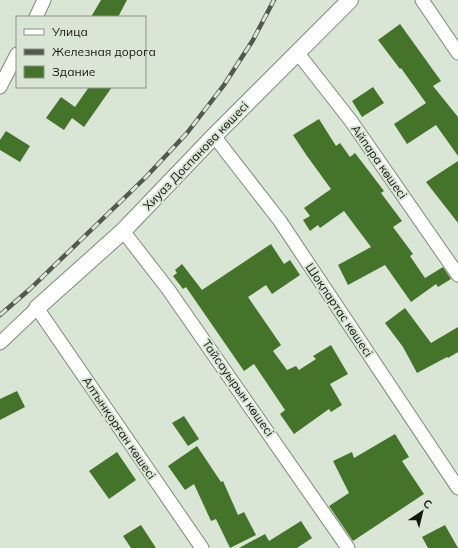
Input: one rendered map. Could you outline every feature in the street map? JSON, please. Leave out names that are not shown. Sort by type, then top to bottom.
[{"type":"street","points":[[36,16],[44,0]]},
{"type":"street","name":"Хиуаз Доспанова көшесі","points":[[37,308],[123,232],[214,136],[350,0]]},
{"type":"street","points":[[422,0],[458,52]]},
{"type":"street","name":"Айпара көшесі","points":[[297,52],[351,121],[458,275]]},
{"type":"street","points":[[0,87],[16,56]]},
{"type":"street","name":"Шоқпартас көшесі","points":[[214,136],[280,222],[458,488]]},
{"type":"street","name":"Тайсауырын көшесі","points":[[123,232],[168,289],[348,548]]},
{"type":"street","points":[[0,343],[37,308]]},
{"type":"street","name":"Алтынқорған көшесі","points":[[37,308],[202,548]]},
{"type":"building","points":[[101,0],[127,0],[119,16],[92,16]]},
{"type":"building","points":[[400,24],[441,81],[433,86],[458,117],[458,156],[436,125],[407,144],[394,124],[426,103],[401,68],[400,69],[378,40]]},
{"type":"building","points":[[373,87],[384,103],[362,117],[352,101]]},
{"type":"building","points":[[88,88],[111,88],[84,127],[72,118],[64,130],[46,118],[61,97],[75,107]]},
{"type":"building","points":[[319,119],[336,146],[340,143],[350,157],[355,153],[384,191],[381,193],[402,221],[393,227],[413,254],[410,256],[425,278],[443,267],[451,279],[438,287],[436,284],[411,302],[385,265],[348,285],[338,265],[371,247],[344,211],[320,228],[318,225],[310,231],[303,220],[310,216],[304,208],[331,189],[293,135]]},
{"type":"building","points":[[6,131],[30,146],[20,162],[0,150],[0,140]]},
{"type":"building","points":[[458,161],[458,223],[426,182]]},
{"type":"building","points":[[271,244],[284,264],[290,260],[300,275],[272,294],[266,285],[248,297],[281,345],[273,351],[287,370],[296,366],[299,370],[316,359],[313,356],[331,345],[348,374],[330,384],[342,405],[331,412],[329,409],[294,434],[280,414],[285,410],[254,364],[244,371],[186,287],[183,289],[173,276],[177,273],[175,270],[182,264],[202,290]]},
{"type":"building","points":[[405,308],[431,343],[458,327],[458,352],[417,373],[403,347],[385,323]]},
{"type":"building","points":[[17,391],[25,407],[0,420],[0,399]]},
{"type":"building","points":[[184,416],[199,439],[188,446],[172,423]]},
{"type":"building","points":[[395,434],[409,457],[402,461],[424,494],[353,541],[329,506],[349,493],[333,461],[352,452],[354,458]]},
{"type":"building","points":[[197,446],[221,482],[223,481],[238,515],[244,512],[256,535],[230,548],[216,519],[211,521],[194,484],[185,490],[168,466]]},
{"type":"building","points":[[117,452],[136,480],[109,499],[89,471]]},
{"type":"building","points":[[301,521],[312,538],[297,548],[239,548],[265,534],[269,541]]},
{"type":"building","points":[[141,525],[156,548],[131,548],[123,536]]},
{"type":"building","points":[[445,525],[458,548],[428,548],[422,537]]},
{"type":"railway","points":[[0,315],[30,289],[146,177],[187,133],[224,85],[253,40],[274,0]]}]
